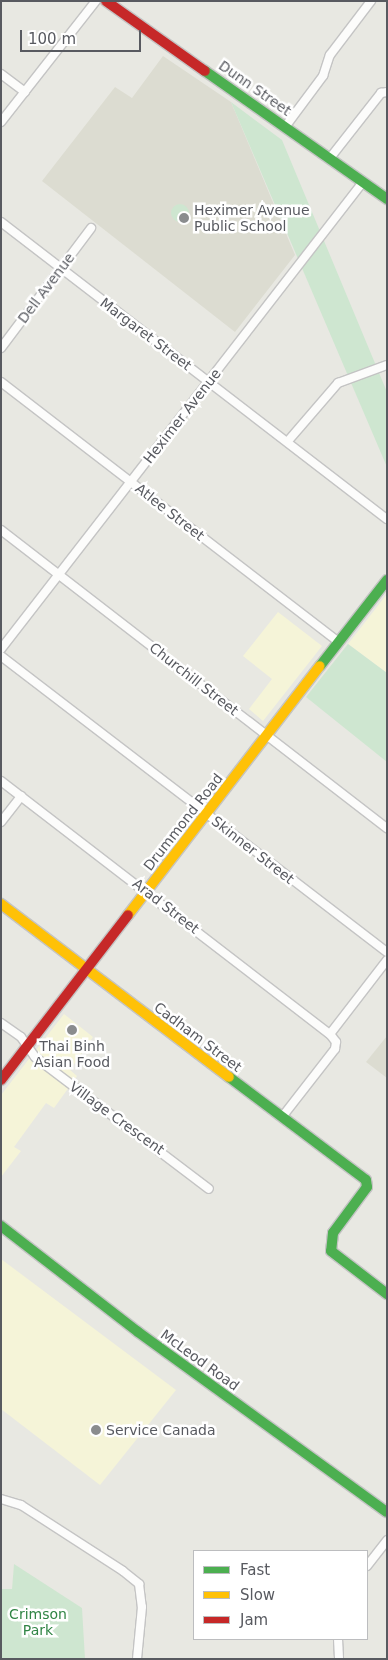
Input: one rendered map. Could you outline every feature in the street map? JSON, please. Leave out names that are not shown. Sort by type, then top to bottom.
[{"type":"main road","name":"Dunn Street","points":[[106,1],[387,199]]},
{"type":"main road","name":"Drummond Road","points":[[1,1080],[387,580]]},
{"type":"main road","name":"Cadham Street","points":[[1,904],[366,1180],[367,1187],[333,1233],[332,1251],[387,1294]]},
{"type":"main road","name":"McLeod Road","points":[[1,1226],[138,1332],[387,1512]]},
{"type":"street","points":[[1,122],[96,1]]},
{"type":"street","points":[[285,126],[323,76],[330,55],[371,1]]},
{"type":"street","points":[[1,74],[25,92]]},
{"type":"street","points":[[330,158],[381,93],[387,92]]},
{"type":"street","name":"Heximer Avenue","points":[[1,649],[363,182]]},
{"type":"street","name":"Margaret Street","points":[[1,222],[387,519]]},
{"type":"street","name":"Dell Avenue","points":[[1,348],[91,228]]},
{"type":"street","points":[[288,441],[338,383],[387,365]]},
{"type":"street","name":"Atlee Street","points":[[1,382],[339,642]]},
{"type":"street","name":"Churchill Street","points":[[1,530],[387,828]]},
{"type":"street","name":"Skinner Street","points":[[1,656],[387,952]]},
{"type":"street","name":"Arad Street","points":[[1,781],[146,890],[330,1034]]},
{"type":"street","points":[[1,822],[21,796]]},
{"type":"street","points":[[282,1117],[335,1049],[336,1042],[330,1034],[387,960]]},
{"type":"street","name":"Village Crescent","points":[[1,1023],[27,1046],[35,1057],[209,1189]]},
{"type":"street","points":[[1,1499],[21,1505],[124,1570],[139,1584],[142,1607],[137,1659]]},
{"type":"street","points":[[368,1565],[387,1540]]},
{"type":"street","points":[[338,1640],[339,1659]]},
{"type":"shaded area","name":"Heximer Avenue Public School","points":[[163,56],[231,102],[295,255],[235,332],[42,181],[115,87],[132,98]]},
{"type":"shaded area","points":[[387,594],[387,673],[348,644]]},
{"type":"shaded area","points":[[278,612],[322,646],[263,721],[249,709],[272,679],[243,656]]},
{"type":"shaded area","points":[[64,1014],[93,1037],[70,1070],[77,1076],[54,1108],[46,1103],[14,1147],[21,1151],[1,1177],[1,1095]]},
{"type":"shaded area","points":[[387,1036],[387,1078],[366,1062]]},
{"type":"shaded area","points":[[1,1259],[176,1390],[100,1485],[1,1409]]},
{"type":"green space","points":[[231,102],[282,140],[387,392],[387,467]]},
{"type":"green space","points":[[180,204],[186,207],[189,213],[186,219],[180,222],[174,219],[171,213],[174,207]]},
{"type":"green space","points":[[348,644],[387,673],[387,762],[306,697]]},
{"type":"green space","name":"Crimson Park","points":[[14,1564],[82,1608],[85,1659],[1,1659],[1,1589],[12,1589]]},
{"type":"traffic: fast","points":[[205,71],[387,199]]},
{"type":"traffic: fast","points":[[320,666],[387,580]]},
{"type":"traffic: fast","points":[[229,1077],[366,1180],[367,1187],[333,1233],[331,1251],[387,1294]]},
{"type":"traffic: fast","points":[[1,1226],[138,1332],[387,1512]]},
{"type":"traffic: slow","points":[[128,915],[320,666]]},
{"type":"traffic: slow","points":[[1,904],[229,1077]]},
{"type":"traffic: jam","points":[[106,1],[205,71]]},
{"type":"traffic: jam","points":[[1,1080],[128,915]]},
{"type":"place","name":"Heximer Avenue Public School","points":[[184,218]]},
{"type":"place","name":"Thai Binh Asian Food","points":[[72,1030]]},
{"type":"place","name":"Service Canada","points":[[96,1430]]}]
